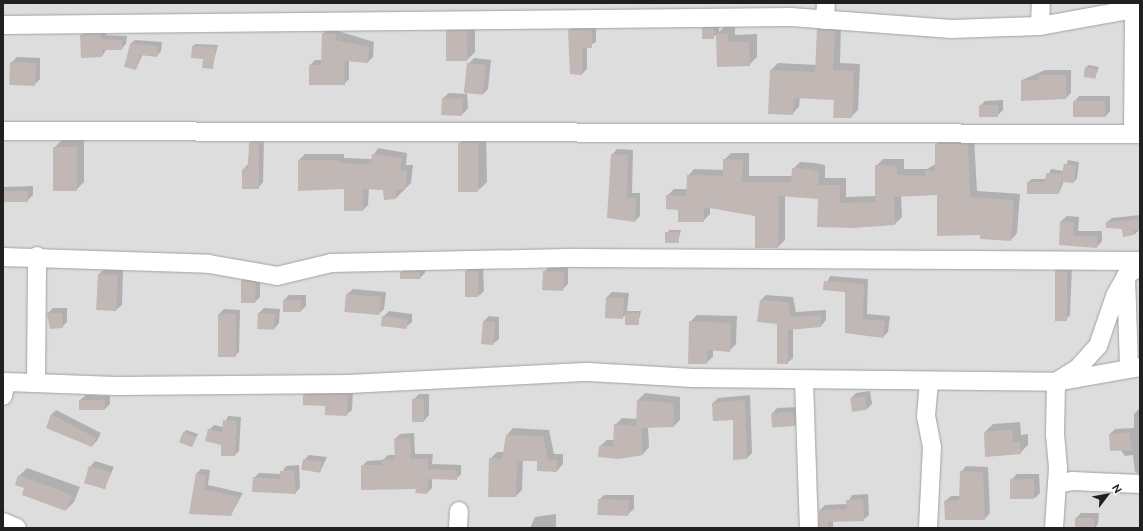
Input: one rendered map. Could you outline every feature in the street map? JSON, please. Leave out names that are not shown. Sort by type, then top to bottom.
[{"type":"street","points":[[1040,26],[1041,3]]},
{"type":"street","points":[[3,24],[826,11],[952,29],[1040,26],[1137,8],[1137,133],[3,131]]},
{"type":"street","points":[[36,382],[37,256]]},
{"type":"street","points":[[3,257],[37,256],[209,264],[277,276],[331,263],[577,258],[1133,266]]},
{"type":"street","points":[[3,396],[6,382],[116,386],[349,384],[589,372],[804,381],[929,380],[1056,382],[1134,367],[1133,266]]},
{"type":"street","points":[[1056,382],[1077,369],[1098,346],[1133,266]]},
{"type":"street","points":[[928,528],[932,447],[926,416],[929,380]]},
{"type":"street","points":[[804,381],[809,528]]},
{"type":"street","points":[[1054,528],[1057,484],[1056,382]]},
{"type":"street","points":[[1057,484],[1140,484]]},
{"type":"street","points":[[3,522],[17,528]]},
{"type":"shaded area","points":[[3,3],[1140,3],[1140,528],[3,528]]},
{"type":"building","points":[[702,28],[714,28],[714,39],[702,39]]},
{"type":"building","points":[[817,29],[835,31],[833,70],[854,71],[852,118],[833,118],[834,100],[794,98],[793,115],[768,114],[770,70],[815,72]]},
{"type":"building","points":[[568,30],[592,30],[592,48],[582,48],[582,75],[570,74]]},
{"type":"building","points":[[446,31],[467,31],[467,61],[446,61]]},
{"type":"building","points":[[322,33],[336,34],[336,40],[369,47],[368,63],[344,61],[345,85],[309,85],[309,65],[321,65]]},
{"type":"building","points":[[101,34],[101,39],[122,40],[122,50],[102,50],[102,57],[81,58],[80,35]]},
{"type":"building","points":[[716,34],[728,34],[728,42],[749,42],[750,66],[717,67]]},
{"type":"building","points":[[130,44],[158,46],[157,57],[140,55],[136,70],[124,67]]},
{"type":"building","points":[[192,46],[216,47],[213,69],[202,68],[203,59],[191,58]]},
{"type":"building","points":[[10,62],[36,63],[35,86],[9,85]]},
{"type":"building","points":[[467,63],[486,65],[483,95],[464,93]]},
{"type":"building","points":[[1085,67],[1097,69],[1095,79],[1083,77]]},
{"type":"building","points":[[1039,75],[1066,75],[1066,99],[1021,101],[1021,80],[1039,80]]},
{"type":"building","points":[[442,98],[463,99],[462,116],[441,115]]},
{"type":"building","points":[[1073,101],[1105,101],[1105,117],[1073,117]]},
{"type":"building","points":[[979,105],[998,105],[998,117],[979,117]]},
{"type":"building","points":[[249,142],[259,142],[259,189],[242,189],[242,169],[248,168]]},
{"type":"building","points":[[458,143],[478,143],[478,192],[458,192]]},
{"type":"building","points":[[935,144],[968,144],[970,197],[1014,200],[1011,241],[980,239],[980,235],[937,236],[937,195],[894,197],[895,225],[853,228],[817,227],[818,199],[779,196],[778,248],[755,248],[755,216],[704,207],[704,222],[678,222],[678,210],[666,209],[666,195],[686,196],[687,175],[723,176],[723,159],[743,160],[742,182],[791,182],[792,168],[808,169],[819,172],[818,185],[840,185],[840,203],[875,202],[875,165],[897,166],[897,175],[925,176],[925,170],[935,171]]},
{"type":"building","points":[[53,147],[77,147],[77,191],[53,191]]},
{"type":"building","points":[[372,154],[402,158],[400,170],[407,171],[405,190],[396,189],[396,199],[384,200],[383,190],[363,189],[363,211],[344,211],[344,189],[298,191],[298,160],[339,160],[339,163],[365,164],[371,163]]},
{"type":"building","points":[[611,154],[628,155],[627,198],[636,198],[635,222],[607,218]]},
{"type":"building","points":[[1064,164],[1076,165],[1074,183],[1062,182]]},
{"type":"building","points":[[1046,173],[1062,174],[1059,194],[1027,194],[1027,182],[1045,182]]},
{"type":"building","points":[[3,191],[28,191],[28,202],[3,202]]},
{"type":"building","points":[[1140,219],[1140,230],[1134,230],[1134,235],[1123,237],[1122,229],[1106,228],[1106,222]]},
{"type":"building","points":[[1060,221],[1074,222],[1073,236],[1097,236],[1097,248],[1059,245]]},
{"type":"building","points":[[665,232],[679,232],[679,243],[665,243]]},
{"type":"building","points":[[465,271],[478,271],[478,297],[465,297]]},
{"type":"building","points":[[543,271],[564,272],[563,291],[542,290]]},
{"type":"building","points":[[1055,271],[1067,271],[1067,321],[1055,321]]},
{"type":"building","points":[[400,272],[420,272],[420,279],[400,279]]},
{"type":"building","points":[[98,274],[118,275],[116,311],[96,310]]},
{"type":"building","points":[[241,280],[256,283],[255,303],[241,303]]},
{"type":"building","points":[[824,281],[864,284],[863,319],[885,321],[883,338],[845,333],[845,292],[823,290]]},
{"type":"building","points":[[346,294],[381,297],[379,315],[344,312]]},
{"type":"building","points":[[606,297],[624,298],[623,319],[605,318]]},
{"type":"building","points":[[283,300],[301,300],[301,312],[283,312]]},
{"type":"building","points":[[760,300],[788,302],[791,317],[821,315],[821,327],[788,330],[788,364],[777,364],[777,324],[757,322]]},
{"type":"building","points":[[47,313],[62,313],[63,328],[50,329]]},
{"type":"building","points":[[258,313],[275,314],[274,330],[257,329]]},
{"type":"building","points":[[625,313],[639,313],[639,325],[625,325]]},
{"type":"building","points":[[218,314],[236,314],[236,357],[218,357]]},
{"type":"building","points":[[382,316],[408,319],[407,329],[381,326]]},
{"type":"building","points":[[483,321],[495,322],[493,345],[481,344]]},
{"type":"building","points":[[689,321],[731,323],[730,352],[707,350],[707,364],[688,364]]},
{"type":"building","points":[[303,395],[348,395],[347,416],[325,415],[325,406],[303,405]]},
{"type":"building","points":[[865,396],[867,410],[852,412],[850,398]]},
{"type":"building","points":[[412,399],[424,399],[424,422],[412,422]]},
{"type":"building","points":[[79,400],[105,400],[105,410],[79,410]]},
{"type":"building","points":[[637,400],[673,403],[674,427],[641,428],[643,455],[619,459],[598,457],[599,446],[613,447],[614,424],[636,426]]},
{"type":"building","points":[[745,400],[747,459],[733,460],[733,420],[713,421],[712,403]]},
{"type":"building","points":[[794,412],[795,426],[772,428],[771,414]]},
{"type":"building","points":[[51,414],[96,438],[92,447],[46,428]]},
{"type":"building","points":[[223,420],[237,421],[235,456],[221,456],[221,445],[205,441],[208,429],[222,432]]},
{"type":"building","points":[[1012,429],[1013,442],[1020,442],[1021,454],[985,457],[984,432]]},
{"type":"building","points":[[183,432],[196,437],[192,447],[179,442]]},
{"type":"building","points":[[1129,432],[1132,450],[1110,451],[1109,434]]},
{"type":"building","points":[[506,435],[543,436],[548,460],[557,460],[557,472],[537,471],[537,461],[517,461],[516,497],[488,497],[489,458],[502,459]]},
{"type":"building","points":[[410,438],[411,459],[428,459],[428,469],[457,470],[457,480],[428,479],[427,494],[415,493],[416,489],[361,490],[361,465],[382,465],[382,459],[395,460],[394,439]]},
{"type":"building","points":[[303,459],[322,462],[320,473],[301,470]]},
{"type":"building","points":[[89,466],[110,472],[105,489],[84,483]]},
{"type":"building","points":[[294,470],[296,494],[252,492],[253,477],[280,479],[280,471]]},
{"type":"building","points":[[960,471],[983,472],[985,520],[945,520],[944,501],[959,500]]},
{"type":"building","points":[[196,473],[206,475],[204,489],[239,497],[231,516],[189,514]]},
{"type":"building","points":[[18,475],[72,495],[66,511],[22,495],[24,488],[15,485]]},
{"type":"building","points":[[1010,479],[1034,479],[1034,499],[1010,499]]},
{"type":"building","points":[[598,499],[629,500],[628,516],[597,515]]},
{"type":"building","points":[[863,499],[864,521],[828,522],[828,528],[819,528],[819,510],[847,509],[846,500]]},
{"type":"building","points":[[1075,518],[1094,518],[1094,528],[1075,528]]}]
